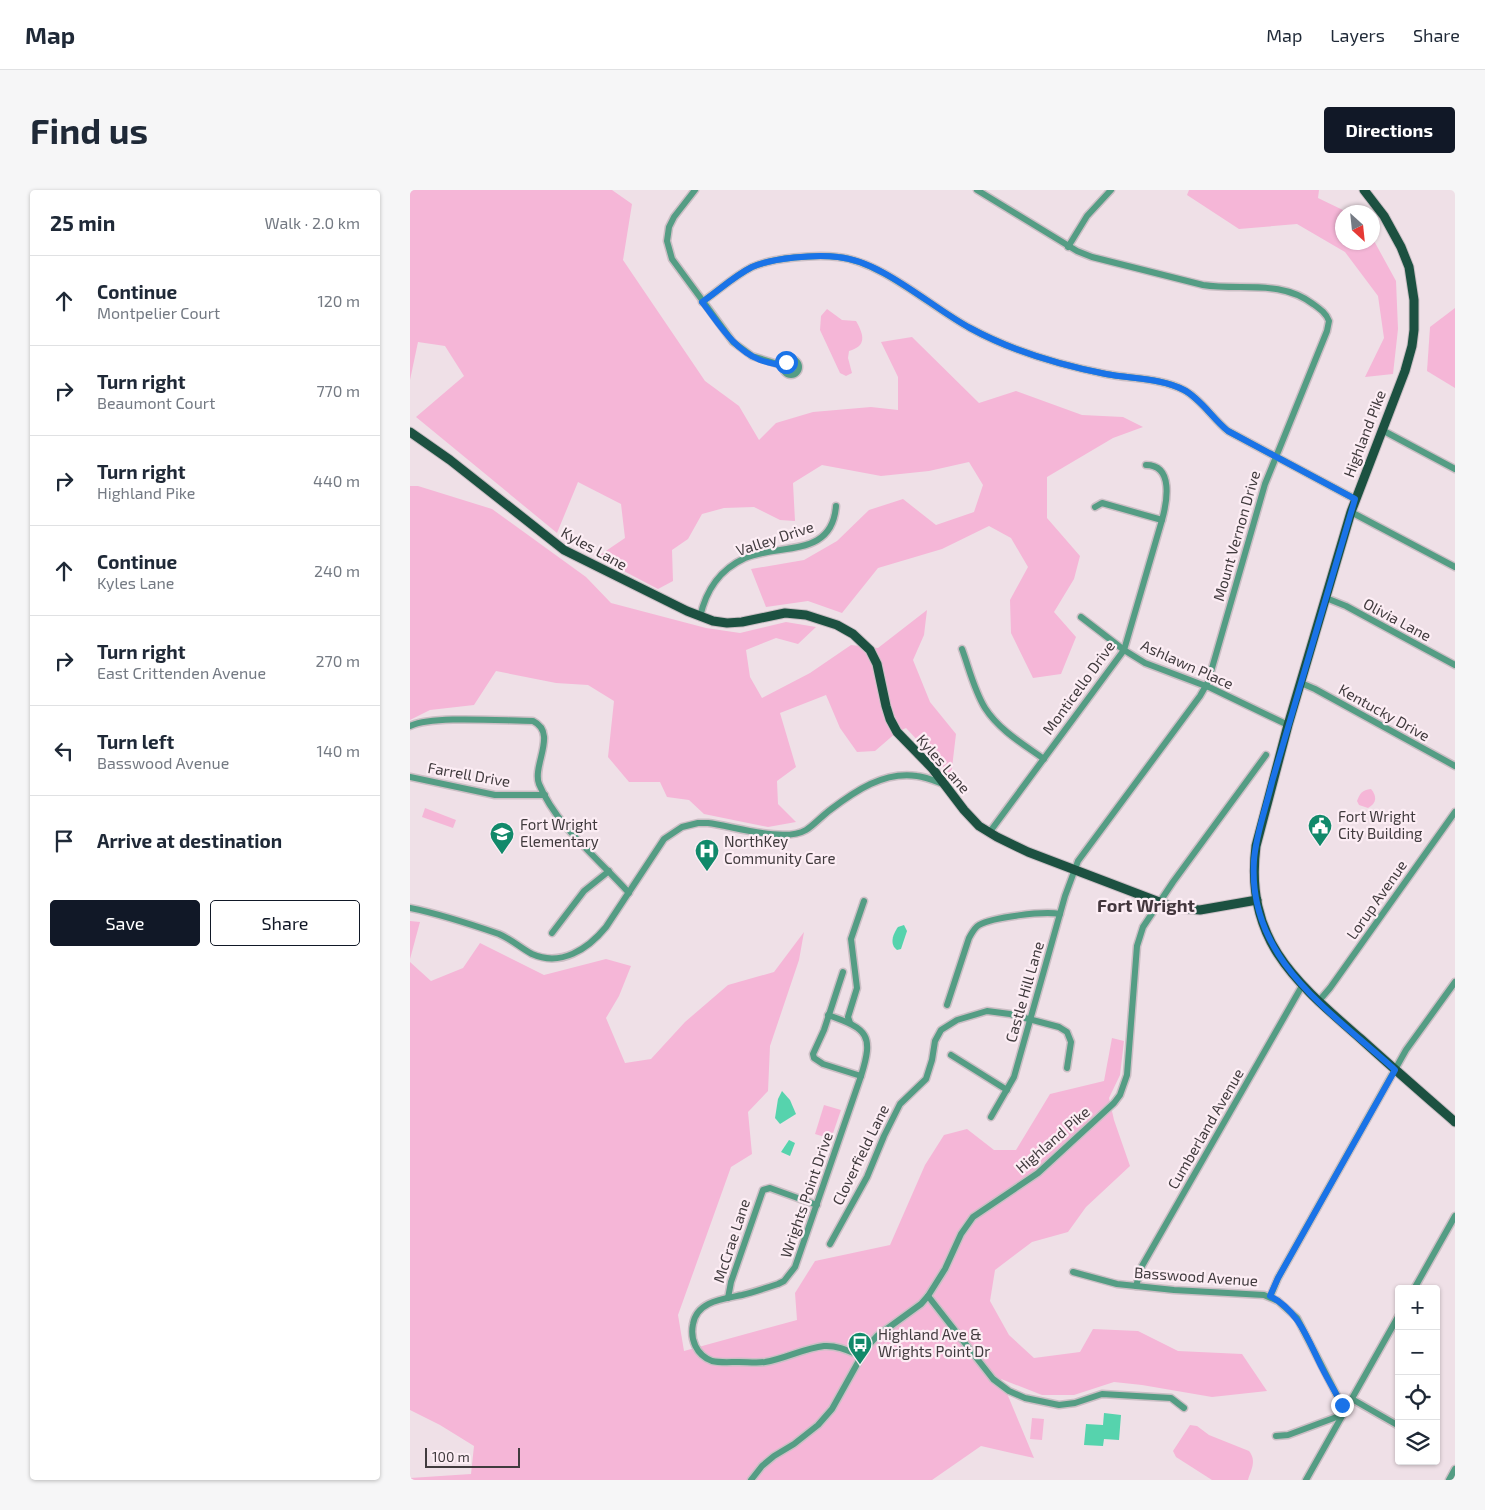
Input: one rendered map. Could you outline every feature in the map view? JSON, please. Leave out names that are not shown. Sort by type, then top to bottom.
[{"type":"main road","name":"Highland Pike","points":[[1257,900],[1254,871],[1256,846],[1288,725],[1355,499],[1405,371],[1412,346],[1414,300],[1408,267],[1401,247],[1384,216],[1364,190]]},
{"type":"main road","name":"Kyles Lane","points":[[410,432],[450,460],[564,550],[700,617],[727,623],[742,622],[785,613],[806,614],[821,618],[853,634],[870,650],[877,664],[886,706],[897,732],[932,768],[964,810],[989,833],[1021,849],[1175,908],[1190,910],[1257,900]]},
{"type":"main road","points":[[1257,900],[1264,925],[1275,950],[1302,986],[1455,1122]]},
{"type":"street","points":[[696,190],[674,217],[669,227],[667,241],[672,259],[724,332],[738,347],[760,360],[784,366]]},
{"type":"street","name":"Mount Vernon Drive","points":[[977,190],[1068,247],[1092,257],[1203,285],[1283,289],[1300,295],[1321,310],[1329,320],[1327,331],[1264,484],[1206,686],[1078,861],[1074,870]]},
{"type":"street","points":[[1068,247],[1087,216],[1111,190]]},
{"type":"street","points":[[702,302],[743,272],[763,263],[826,256],[851,259],[883,272],[956,320],[1002,343],[1074,368],[1176,386],[1194,397],[1228,431],[1355,499]]},
{"type":"street","points":[[1382,430],[1455,469]]},
{"type":"street","name":"Monticello Drive","points":[[989,833],[1124,650],[1167,499],[1165,478],[1158,468],[1146,465]]},
{"type":"street","points":[[1095,507],[1102,503],[1162,520]]},
{"type":"street","name":"Valley Drive","points":[[700,617],[707,594],[728,569],[747,558],[816,542],[831,527],[835,517],[836,506]]},
{"type":"street","points":[[1351,512],[1455,567]]},
{"type":"street","name":"Olivia Lane","points":[[1326,598],[1346,606],[1455,665]]},
{"type":"street","name":"Ashlawn Place","points":[[1081,617],[1124,650],[1145,663],[1206,686],[1288,725]]},
{"type":"street","points":[[962,649],[979,696],[992,717],[1011,735],[1044,759]]},
{"type":"street","name":"Kentucky Drive","points":[[1301,683],[1455,766]]},
{"type":"street","points":[[410,726],[441,720],[533,721],[539,724],[544,736],[538,781],[544,795],[566,826],[629,893]]},
{"type":"street","name":"Highland Pike","points":[[751,1480],[762,1466],[774,1456],[794,1444],[818,1425],[838,1398],[861,1356],[877,1336],[921,1304],[928,1296],[944,1269],[960,1234],[973,1217],[1038,1174],[1100,1117],[1120,1095],[1124,1086],[1128,1064],[1137,946],[1143,927],[1172,882],[1266,756]]},
{"type":"street","points":[[410,908],[439,915],[501,935],[533,954],[551,958],[575,954],[587,946],[606,927],[664,839],[682,827],[698,823],[708,823],[784,835],[806,830],[857,791],[879,780],[894,776],[916,776],[943,784]]},
{"type":"street","name":"Farrell Drive","points":[[410,777],[495,795],[544,795]]},
{"type":"street","name":"Lorup Avenue","points":[[1318,1002],[1455,812]]},
{"type":"street","name":"Castle Hill Lane","points":[[990,1117],[1014,1077],[1074,870]]},
{"type":"street","points":[[552,933],[584,891],[609,871]]},
{"type":"street","points":[[850,1023],[848,1017],[857,988],[852,939],[864,901]]},
{"type":"street","points":[[947,1005],[969,938],[974,929],[993,920],[1044,912],[1060,914]]},
{"type":"street","points":[[843,972],[814,1056],[823,1064],[861,1076]]},
{"type":"street","points":[[1270,1296],[1283,1269],[1415,1035],[1455,982]]},
{"type":"street","name":"Cumberland Avenue","points":[[1136,1286],[1142,1266],[1302,986]]},
{"type":"street","name":"Cloverfield Lane","points":[[830,1244],[867,1177],[900,1104],[926,1079],[935,1041],[942,1030],[957,1020],[987,1011],[1030,1019],[1059,1027],[1067,1032],[1071,1042],[1067,1068]]},
{"type":"street","name":"Wrights Point Drive","points":[[828,1015],[850,1023],[863,1034],[869,1047],[861,1076],[795,1267],[784,1281],[778,1284],[716,1300],[706,1305],[694,1317],[692,1334],[698,1351],[710,1360],[764,1362],[815,1347],[826,1346],[844,1348],[861,1356]]},
{"type":"street","points":[[951,1055],[1007,1090]]},
{"type":"street","name":"McCrae Lane","points":[[728,1298],[730,1282],[763,1190],[770,1188],[816,1204]]},
{"type":"street","points":[[1416,1285],[1455,1216]]},
{"type":"street","name":"Basswood Avenue","points":[[1073,1272],[1117,1284],[1270,1296],[1285,1306],[1297,1318],[1344,1413]]},
{"type":"street","points":[[928,1296],[993,1380],[1009,1391],[1025,1398],[1059,1405],[1102,1394],[1171,1398],[1184,1408]]},
{"type":"street","points":[[1306,1480],[1395,1322]]},
{"type":"street","points":[[1352,1399],[1395,1424]]},
{"type":"street","points":[[1276,1436],[1288,1435],[1344,1413]]},
{"type":"street","points":[[1449,1480],[1455,1469]]},
{"type":"shaded area","points":[[410,190],[612,190],[632,204],[623,260],[705,381],[739,406],[759,440],[776,423],[813,412],[871,407],[898,410],[898,377],[881,342],[912,337],[979,403],[1016,391],[1082,415],[1123,417],[1143,427],[1113,438],[1047,477],[1047,518],[1080,556],[1074,579],[1054,612],[1076,637],[1061,674],[1033,678],[1011,633],[1010,600],[1028,567],[1011,538],[989,526],[942,549],[878,568],[842,613],[808,601],[766,607],[751,569],[804,560],[837,541],[869,510],[903,499],[936,525],[974,512],[983,485],[969,462],[929,471],[881,476],[822,465],[793,483],[795,521],[780,520],[754,507],[724,508],[702,514],[688,539],[672,550],[673,581],[658,589],[597,557],[625,538],[621,504],[578,482],[557,533],[416,417],[464,376],[445,346],[418,342],[410,380]]},
{"type":"shaded area","points":[[1189,190],[1319,190],[1318,198],[1335,206],[1335,246],[1297,224],[1239,229],[1187,195]]},
{"type":"shaded area","points":[[1342,250],[1379,250],[1396,281],[1398,329],[1393,374],[1365,377],[1384,338],[1378,296]]},
{"type":"shaded area","points":[[1455,308],[1455,388],[1427,371],[1430,327]]},
{"type":"shaded area","points":[[827,309],[842,320],[856,321],[861,331],[861,343],[855,349],[849,351],[848,358],[852,373],[846,376],[840,373],[820,330],[821,316]]},
{"type":"shaded area","points":[[410,486],[418,486],[492,509],[586,577],[611,603],[706,628],[740,633],[786,622],[816,627],[798,644],[776,638],[746,650],[750,677],[762,698],[810,673],[851,645],[878,648],[927,610],[924,635],[913,660],[930,702],[956,734],[951,776],[906,728],[897,732],[875,751],[857,752],[840,728],[826,695],[780,713],[796,767],[777,781],[778,804],[796,822],[768,827],[704,814],[689,800],[667,797],[660,782],[629,782],[608,757],[614,701],[588,685],[556,683],[496,671],[474,705],[430,710],[410,720]]},
{"type":"shaded area","points":[[1371,789],[1375,797],[1373,804],[1368,808],[1359,805],[1357,801],[1360,794],[1365,790]]},
{"type":"shaded area","points":[[425,808],[456,820],[453,828],[422,817]]},
{"type":"shaded area","points":[[410,921],[420,922],[410,959]]},
{"type":"shaded area","points":[[904,925],[907,931],[901,949],[897,950],[892,942],[893,936],[898,927]]},
{"type":"shaded area","points":[[804,932],[799,960],[770,1046],[768,1091],[748,1112],[752,1154],[731,1167],[678,1315],[684,1351],[797,1320],[795,1293],[815,1261],[890,1245],[925,1165],[944,1135],[967,1129],[994,1150],[1016,1150],[1050,1094],[1104,1081],[1112,1038],[1124,1041],[1120,1075],[1109,1098],[1114,1120],[1130,1166],[1086,1207],[1068,1232],[1032,1242],[995,1270],[990,1301],[1009,1335],[1034,1358],[1080,1352],[1093,1329],[1138,1331],[1178,1351],[1242,1354],[1267,1391],[1212,1397],[1114,1382],[1074,1395],[1042,1395],[1001,1379],[1034,1458],[981,1446],[932,1480],[410,1480],[410,1478],[471,1474],[474,1446],[440,1425],[410,1410],[410,962],[431,981],[463,968],[480,943],[544,975],[606,959],[631,966],[619,996],[606,1018],[625,1063],[651,1059],[685,1022],[728,985],[774,972]]},
{"type":"shaded area","points":[[782,1091],[790,1100],[796,1114],[780,1124],[775,1118],[778,1099]]},
{"type":"shaded area","points":[[824,1105],[841,1110],[831,1139],[815,1134]]},
{"type":"shaded area","points":[[789,1140],[795,1143],[790,1156],[781,1152]]},
{"type":"shaded area","points":[[1104,1413],[1121,1415],[1119,1440],[1104,1439],[1103,1446],[1084,1445],[1086,1424],[1103,1425]]},
{"type":"shaded area","points":[[1032,1418],[1044,1419],[1042,1440],[1030,1439]]},
{"type":"shaded area","points":[[1190,1425],[1197,1426],[1209,1435],[1249,1451],[1253,1462],[1248,1480],[1212,1480],[1176,1457],[1173,1451]]},
{"type":"place","name":"Fort Wright City Building","points":[[1320,847]]},
{"type":"place","name":"Fort Wright Elementary","points":[[502,855]]},
{"type":"place","name":"NorthKey Community Care","points":[[707,872]]},
{"type":"place","name":"Highland Ave & Wrights Point Dr","points":[[860,1365]]},
{"type":"district","name":"Fort Wright","points":[[1146,906]]},
{"type":"route","points":[[786,362],[784,366],[760,360],[745,352],[724,332],[702,302],[743,272],[763,263],[826,256],[851,259],[883,272],[956,320],[1002,343],[1074,368],[1176,386],[1194,397],[1216,421],[1237,437],[1355,499],[1272,782],[1254,861],[1257,900],[1260,911],[1269,939],[1283,963],[1292,976],[1318,1002],[1395,1070],[1278,1278],[1270,1296],[1285,1306],[1297,1318],[1342,1405]]}]
